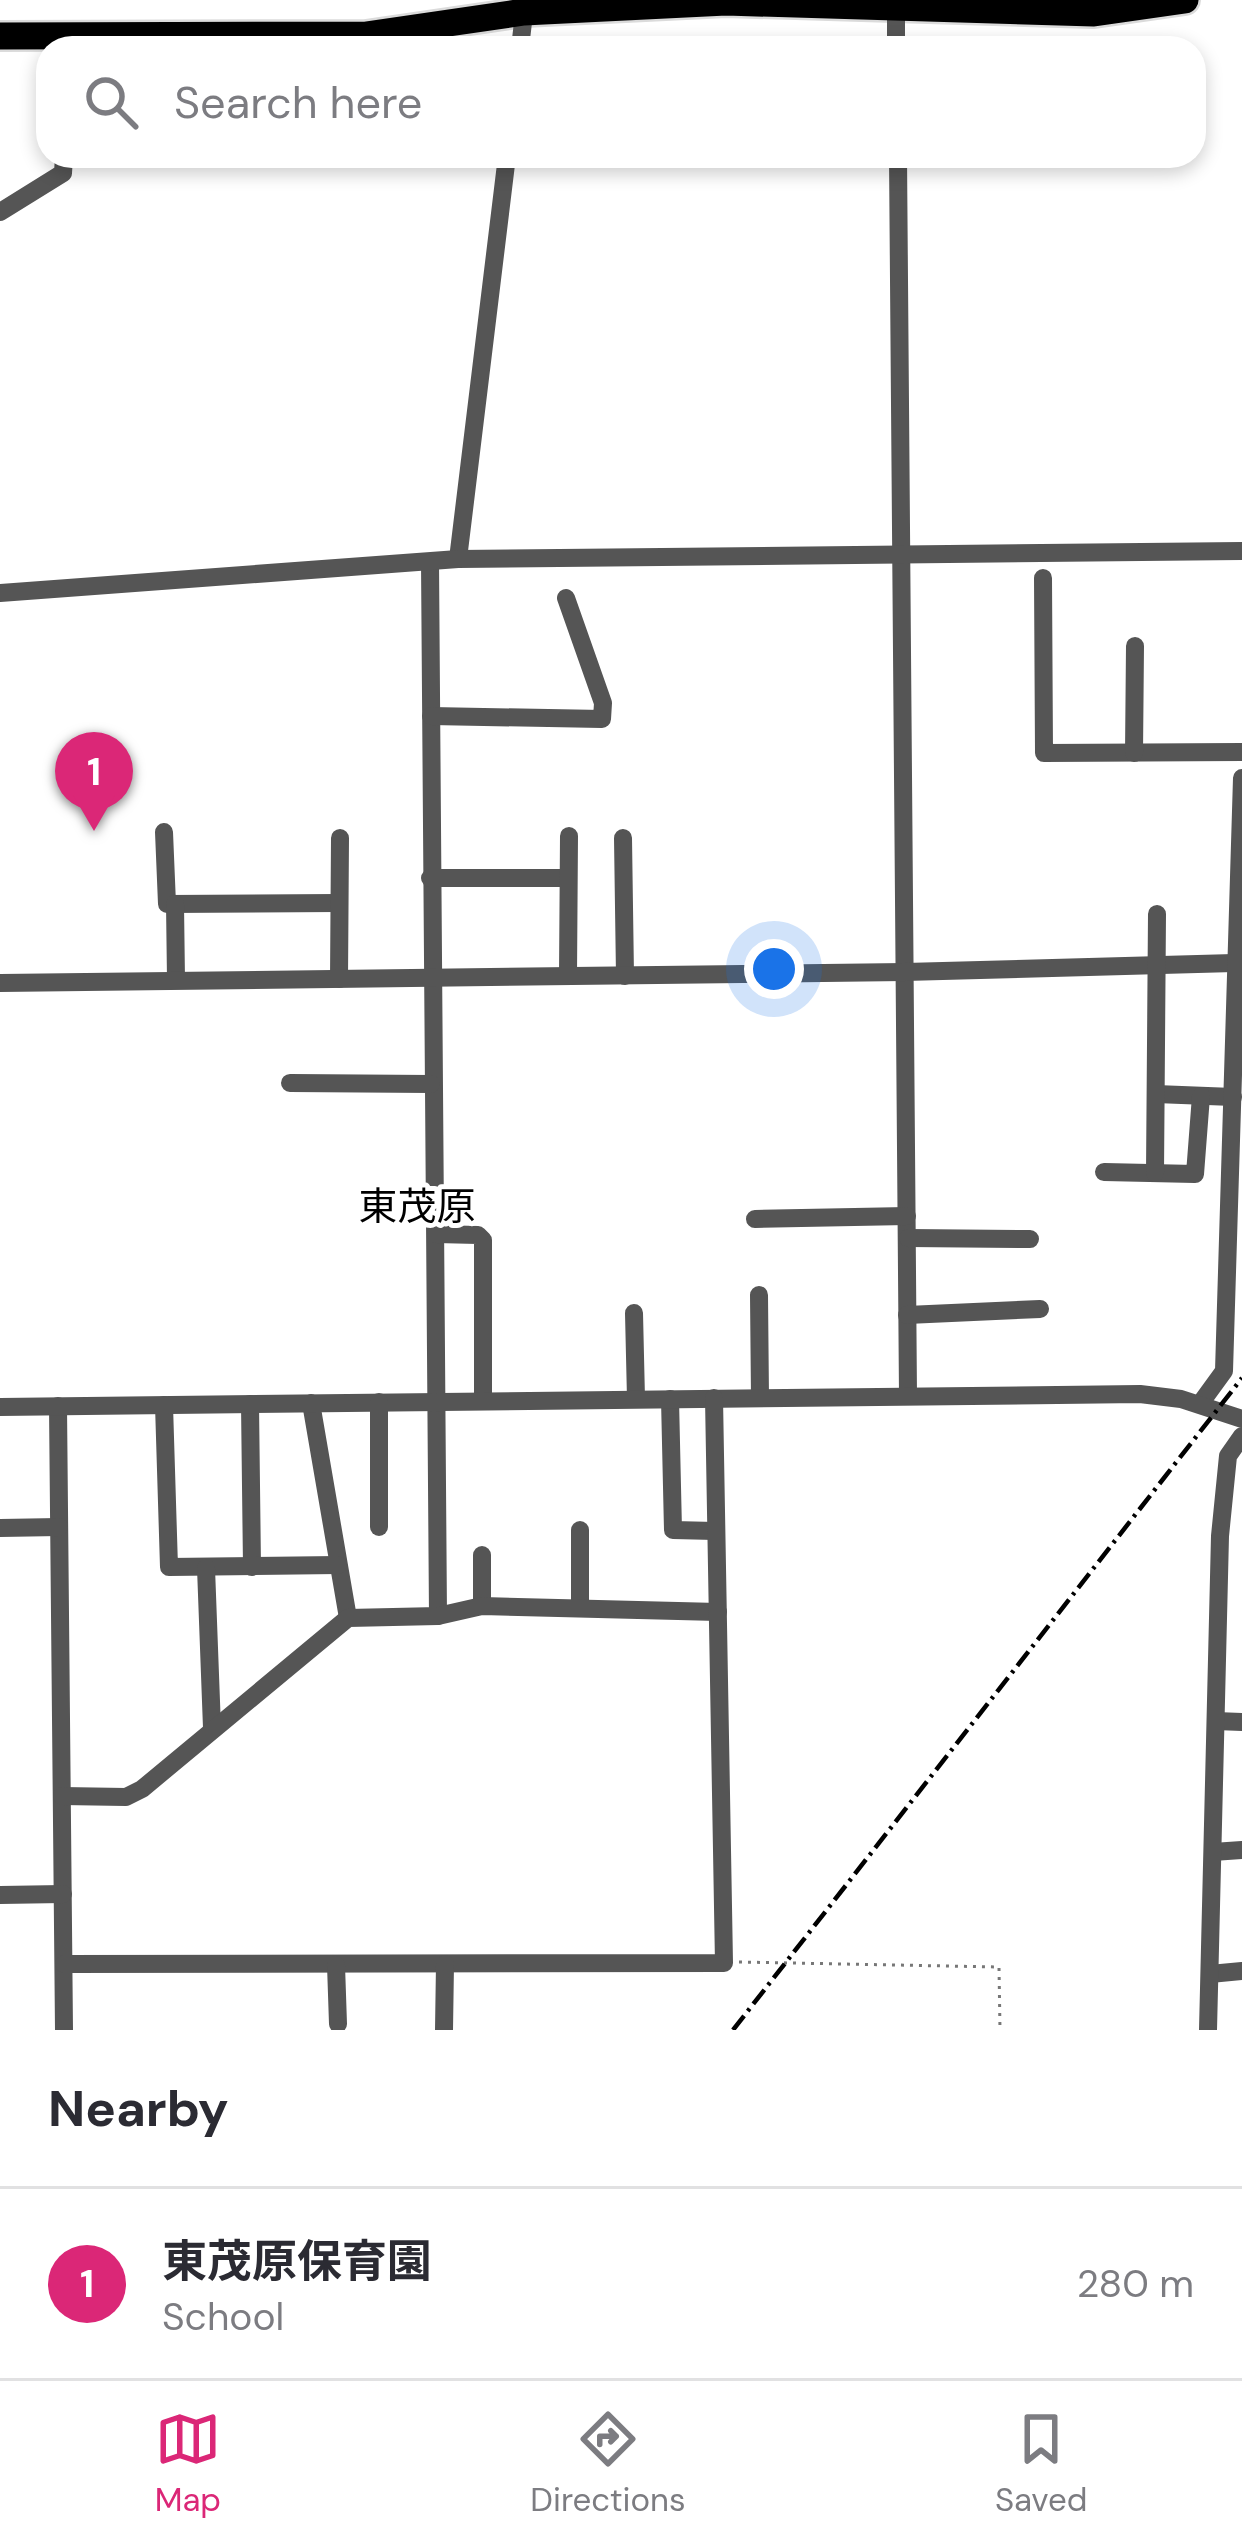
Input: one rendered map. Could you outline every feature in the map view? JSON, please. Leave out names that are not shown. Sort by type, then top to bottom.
[{"type":"highway","points":[[329,36],[366,35],[525,6],[896,4],[1094,13],[1185,0]]},
{"type":"highway","points":[[0,36],[36,40]]},
{"type":"street","points":[[896,4],[896,36]]},
{"type":"street","points":[[521,36],[525,6]]},
{"type":"street","points":[[0,212],[63,173],[63,168]]},
{"type":"street","points":[[458,560],[506,168]]},
{"type":"street","points":[[898,168],[905,555],[908,1396]]},
{"type":"street","points":[[0,592],[458,560],[1242,551]]},
{"type":"street","points":[[430,562],[430,1084],[436,1234],[438,1616]]},
{"type":"street","points":[[1043,578],[1044,753],[1242,752]]},
{"type":"street","points":[[431,716],[602,719],[603,703],[566,598]]},
{"type":"street","points":[[1134,753],[1135,646]]},
{"type":"street","points":[[1200,1404],[1224,1371],[1237,1118],[1233,1097],[1242,778]]},
{"type":"street","points":[[164,832],[164,898],[175,904],[340,903]]},
{"type":"street","points":[[568,975],[569,836]]},
{"type":"street","points":[[339,979],[340,838]]},
{"type":"street","points":[[623,838],[625,976]]},
{"type":"street","points":[[430,878],[568,878]]},
{"type":"street","points":[[175,904],[176,980]]},
{"type":"street","points":[[1155,1173],[1157,914]]},
{"type":"street","points":[[0,983],[905,972],[1156,966],[1237,957]]},
{"type":"street","points":[[290,1083],[430,1084]]},
{"type":"street","points":[[1156,1094],[1233,1097]]},
{"type":"street","points":[[1104,1172],[1195,1174],[1201,1096]]},
{"type":"street","points":[[755,1219],[908,1216]]},
{"type":"street","points":[[436,1234],[478,1234],[483,1240],[483,1401]]},
{"type":"street","points":[[908,1238],[1030,1239]]},
{"type":"street","points":[[760,1295],[760,1398]]},
{"type":"street","points":[[907,1315],[1040,1309]]},
{"type":"street","points":[[634,1313],[636,1399]]},
{"type":"street","points":[[0,1407],[1140,1394],[1200,1404],[1242,1419]]},
{"type":"street","points":[[670,1399],[673,1530],[715,1532]]},
{"type":"street","points":[[64,1964],[724,1963],[714,1399]]},
{"type":"street","points":[[379,1402],[379,1527]]},
{"type":"street","points":[[311,1403],[348,1618]]},
{"type":"street","points":[[250,1404],[252,1567]]},
{"type":"street","points":[[164,1405],[170,1568],[338,1565]]},
{"type":"street","points":[[58,1406],[64,2030]]},
{"type":"street","points":[[1208,2030],[1220,1536],[1228,1456],[1242,1436]]},
{"type":"street","points":[[0,1528],[59,1527]]},
{"type":"street","points":[[580,1530],[580,1604]]},
{"type":"street","points":[[1220,1536],[1242,1542]]},
{"type":"street","points":[[482,1555],[482,1606]]},
{"type":"street","points":[[206,1568],[212,1728]]},
{"type":"street","points":[[62,1796],[126,1797],[348,1618],[438,1616],[482,1606],[580,1604],[718,1612]]},
{"type":"street","points":[[1219,1632],[1242,1633]]},
{"type":"street","points":[[1216,1721],[1242,1722]]},
{"type":"street","points":[[1213,1852],[1242,1850]]},
{"type":"street","points":[[0,1895],[63,1894]]},
{"type":"street","points":[[444,2030],[445,1964]]},
{"type":"street","points":[[336,1966],[338,2024]]},
{"type":"street","points":[[1210,1974],[1242,1971]]},
{"type":"path","points":[[724,1963],[999,1967],[1000,2030]]},
{"type":"railway","points":[[733,2030],[1242,1378]]},
{"type":"place","name":"東茂原保育園","points":[[94,831]]},
{"type":"district","name":"東茂原","points":[[417,1206]]}]
